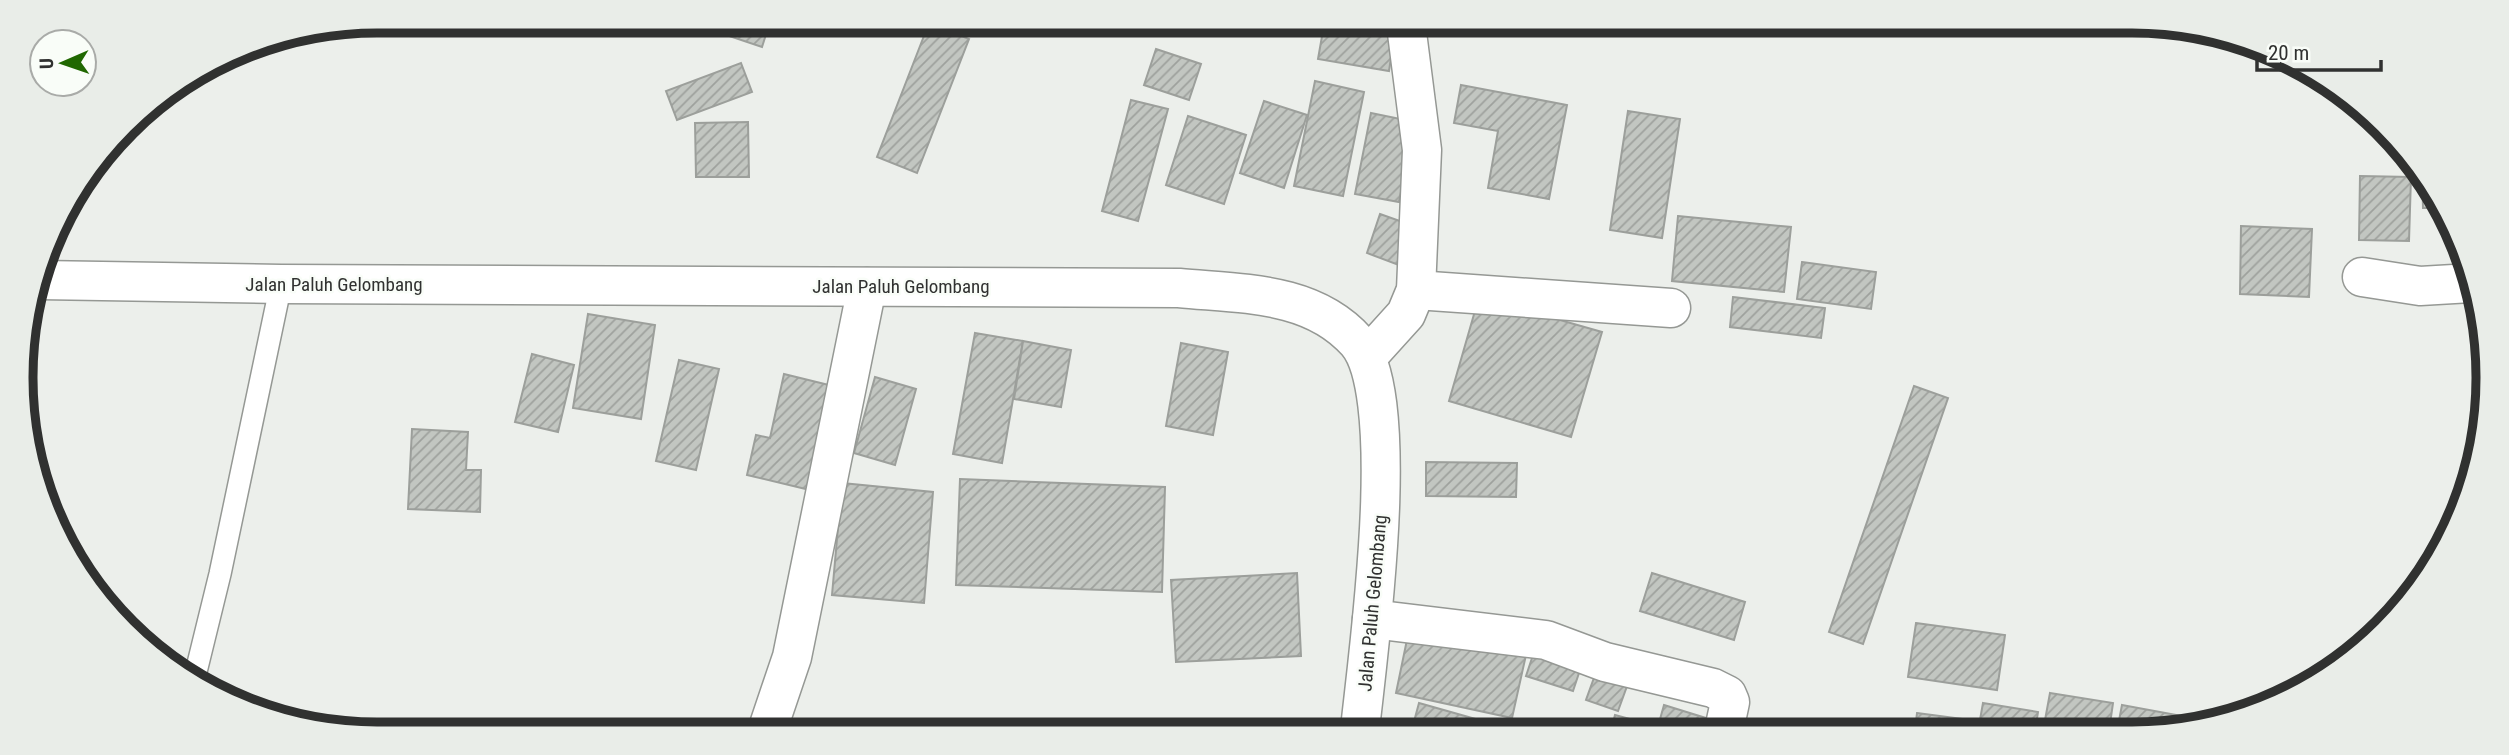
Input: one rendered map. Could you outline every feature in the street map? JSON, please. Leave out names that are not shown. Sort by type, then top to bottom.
[{"type":"street","points":[[1367,356],[1406,314],[1416,290],[1422,150],[1407,33]]},
{"type":"street","points":[[2362,277],[2420,286],[2462,284]]},
{"type":"street","name":"Jalan Paluh Gelombang","points":[[48,280],[281,284],[1179,288],[1279,297],[1311,309],[1337,325],[1355,340],[1367,356],[1378,414],[1381,506],[1361,722]]},
{"type":"street","points":[[770,722],[792,657],[867,287]]},
{"type":"street","points":[[1416,290],[1671,308]]},
{"type":"street","points":[[1372,619],[1546,640],[1605,662],[1713,688],[1727,695],[1730,702],[1726,722]]},
{"type":"lane","points":[[196,671],[220,574],[281,284]]},
{"type":"building","points":[[720,33],[766,33],[762,47]]},
{"type":"building","points":[[925,33],[954,33],[969,39],[917,173],[877,157]]},
{"type":"building","points":[[1323,33],[1395,33],[1389,71],[1318,59]]},
{"type":"building","points":[[1156,49],[1201,64],[1189,100],[1144,85]]},
{"type":"building","points":[[741,63],[752,92],[677,120],[666,91]]},
{"type":"building","points":[[1315,81],[1364,92],[1343,196],[1294,186]]},
{"type":"building","points":[[1461,85],[1567,105],[1549,199],[1488,188],[1498,131],[1454,123]]},
{"type":"building","points":[[1131,100],[1168,109],[1138,221],[1102,211]]},
{"type":"building","points":[[1264,101],[1307,115],[1284,188],[1240,173]]},
{"type":"building","points":[[1628,111],[1680,119],[1662,238],[1610,230]]},
{"type":"building","points":[[1371,113],[1415,122],[1399,202],[1355,194]]},
{"type":"building","points":[[1188,116],[1246,135],[1224,204],[1166,185]]},
{"type":"building","points":[[748,122],[749,177],[696,177],[695,123]]},
{"type":"building","points":[[2360,176],[2411,177],[2409,241],[2359,240]]},
{"type":"building","points":[[2423,193],[2432,208],[2423,208]]},
{"type":"building","points":[[1380,214],[1417,227],[1404,267],[1367,253]]},
{"type":"building","points":[[1678,216],[1791,227],[1784,292],[1672,281]]},
{"type":"building","points":[[2241,226],[2312,229],[2309,297],[2240,294]]},
{"type":"building","points":[[1802,262],[1876,272],[1871,309],[1797,299]]},
{"type":"building","points":[[1479,297],[1602,332],[1571,437],[1449,401]]},
{"type":"building","points":[[1733,297],[1825,308],[1821,338],[1730,327]]},
{"type":"building","points":[[588,314],[655,325],[641,419],[573,408]]},
{"type":"building","points":[[975,333],[1023,341],[1002,463],[953,454]]},
{"type":"building","points":[[1023,341],[1071,350],[1061,407],[1014,399]]},
{"type":"building","points":[[1181,343],[1228,352],[1213,435],[1166,426]]},
{"type":"building","points":[[532,354],[574,365],[558,432],[515,422]]},
{"type":"building","points":[[679,360],[719,369],[696,470],[656,461]]},
{"type":"building","points":[[784,374],[837,387],[814,491],[747,475],[756,435],[770,438]]},
{"type":"building","points":[[875,377],[916,389],[895,465],[854,453]]},
{"type":"building","points":[[1914,386],[1948,398],[1863,644],[1829,632]]},
{"type":"building","points":[[412,429],[468,432],[466,470],[481,470],[480,512],[408,509]]},
{"type":"building","points":[[1426,462],[1517,463],[1516,497],[1426,496]]},
{"type":"building","points":[[960,479],[1165,487],[1162,592],[956,585]]},
{"type":"building","points":[[842,483],[933,492],[924,603],[832,595]]},
{"type":"building","points":[[1297,573],[1301,656],[1176,662],[1171,580]]},
{"type":"building","points":[[1652,573],[1745,602],[1734,640],[1640,611]]},
{"type":"building","points":[[1916,623],[2005,635],[1997,690],[1908,677]]},
{"type":"building","points":[[1409,630],[1526,655],[1512,718],[1396,693]]},
{"type":"building","points":[[1537,643],[1584,658],[1573,691],[1526,676]]},
{"type":"building","points":[[1599,664],[1631,675],[1618,711],[1586,700]]},
{"type":"building","points":[[2050,693],[2113,703],[2110,722],[2045,722]]},
{"type":"building","points":[[1419,703],[1479,720],[1478,722],[1414,722]]},
{"type":"building","points":[[1983,703],[2038,712],[2036,722],[1980,722]]},
{"type":"building","points":[[1664,705],[1719,722],[1659,722]]},
{"type":"building","points":[[2122,705],[2182,716],[2176,719],[2119,722]]},
{"type":"building","points":[[1917,713],[1971,720],[1971,722],[1916,722]]},
{"type":"building","points":[[1615,715],[1641,722],[1613,722]]},
{"type":"building","points":[[1275,720],[1275,722],[1230,722]]}]
